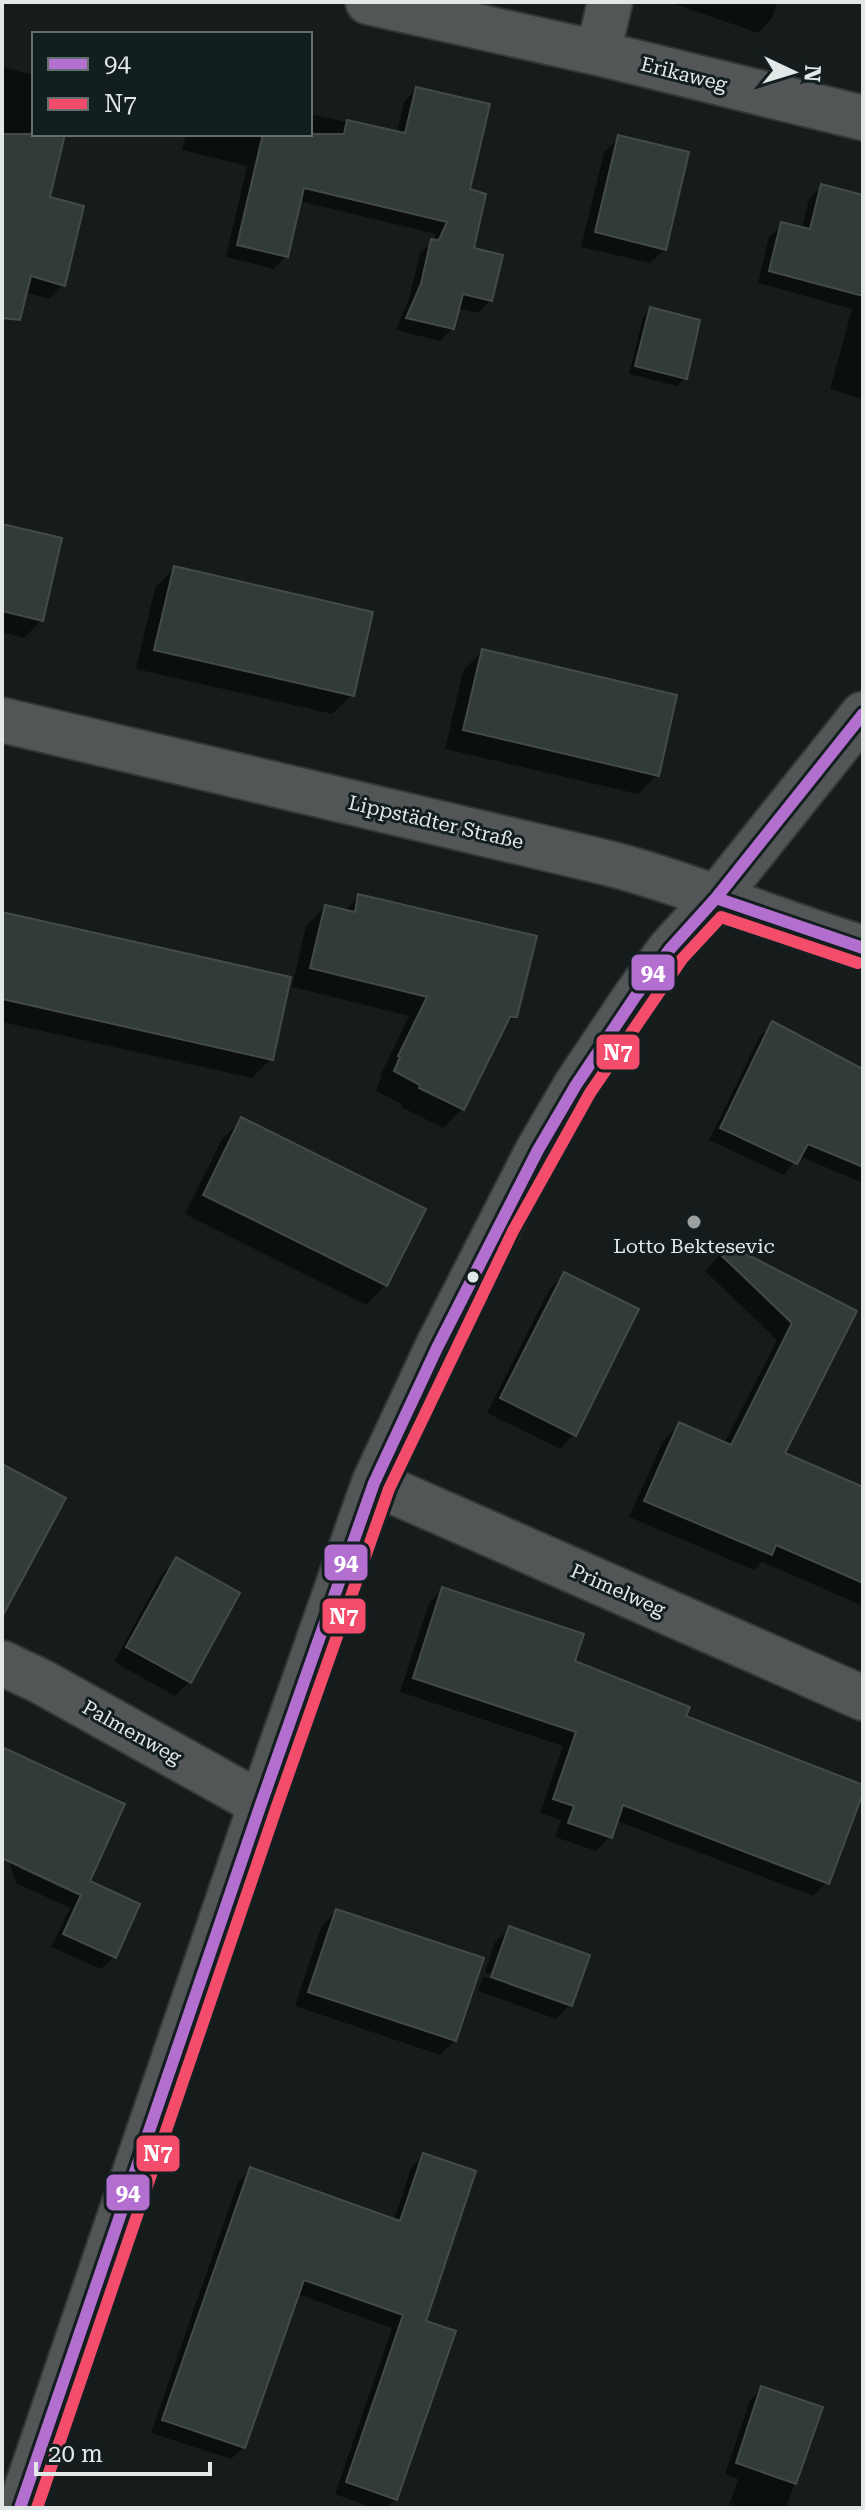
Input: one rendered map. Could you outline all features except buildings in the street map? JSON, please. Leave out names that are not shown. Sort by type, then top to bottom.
[{"type":"street","name":"Erikaweg","points":[[368,2],[598,53],[863,118]]},
{"type":"street","points":[[598,53],[610,2]]},
{"type":"street","points":[[18,2479],[374,1483],[485,1251],[568,1098],[635,997],[670,949],[716,898],[863,714]]},
{"type":"street","name":"Lippstädter Straße","points":[[2,720],[608,863],[657,876],[863,948]]},
{"type":"street","name":"Primelweg","points":[[374,1483],[863,1698]]},
{"type":"street","name":"Palmenweg","points":[[2,1663],[42,1682],[261,1804]]},
{"type":"transit line","name":"94","points":[[20,2508],[374,1483],[437,1348],[538,1150],[576,1085],[635,997],[670,949],[716,898],[863,714]]},
{"type":"transit line","name":"94","points":[[716,898],[863,948]]},
{"type":"transit line","name":"N7","points":[[37,2508],[389,1489],[513,1231],[590,1093],[682,959],[721,917],[858,963]]},
{"type":"place","name":"Lotto Bektesevic","points":[[694,1222]]}]
